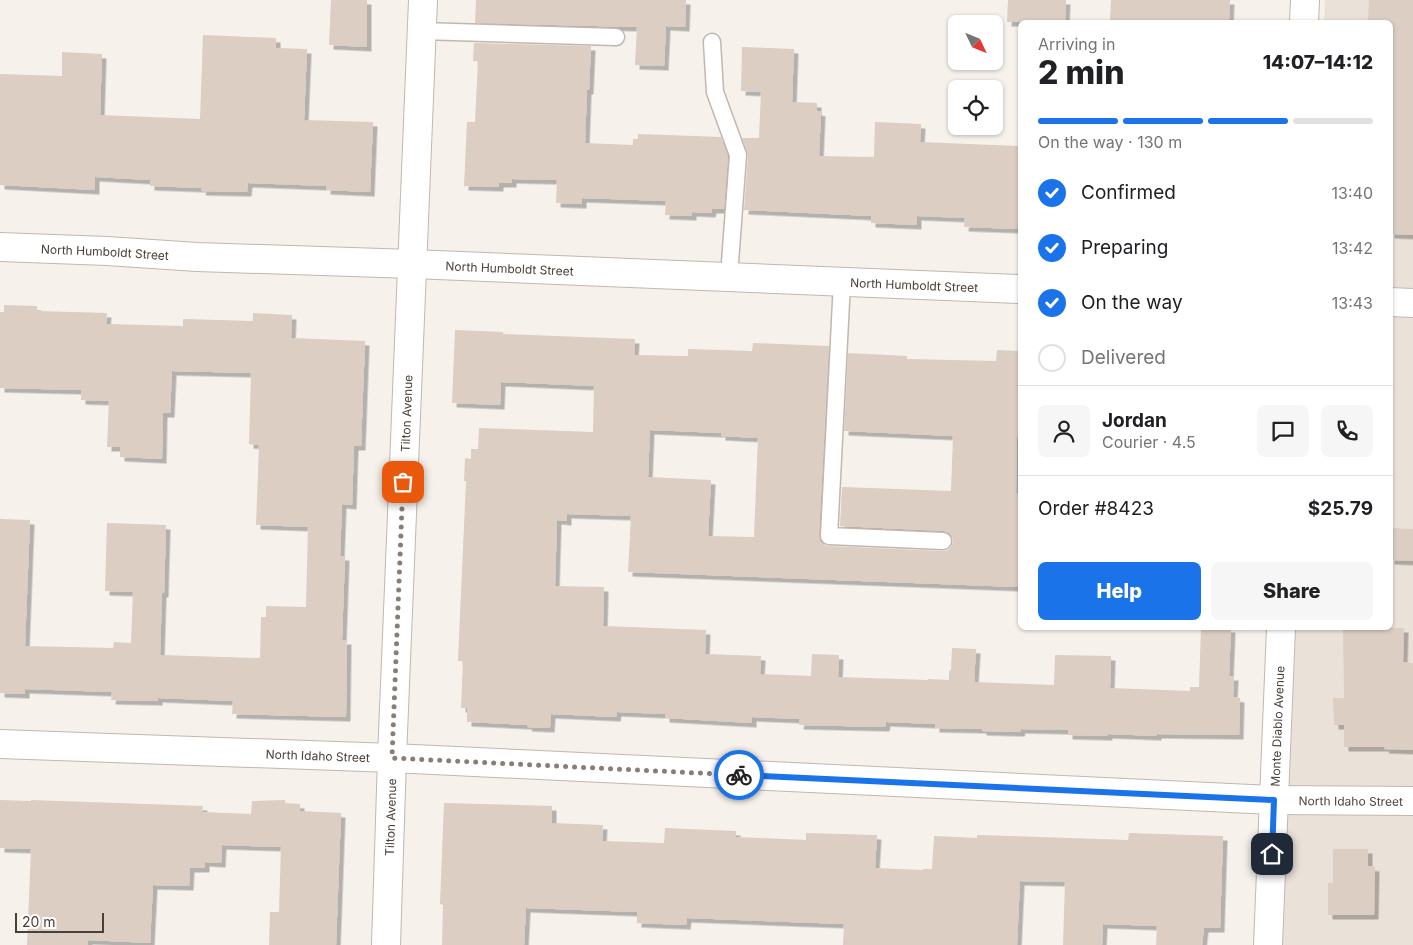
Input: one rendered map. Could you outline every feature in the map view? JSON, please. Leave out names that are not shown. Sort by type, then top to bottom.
[{"type":"street","name":"Tilton Avenue","points":[[386,945],[423,0]]},
{"type":"street","points":[[1304,20],[1305,0]]},
{"type":"street","name":"North Humboldt Street","points":[[0,247],[197,257],[729,276],[1018,289]]},
{"type":"street","points":[[1393,302],[1413,303]]},
{"type":"street","name":"Monte Diablo Avenue","points":[[1268,945],[1281,630]]},
{"type":"street","name":"North Idaho Street","points":[[0,744],[392,758],[1274,800],[1413,800]]},
{"type":"lane","points":[[422,31],[616,37]]},
{"type":"lane","points":[[712,42],[715,92],[738,155],[729,276]]},
{"type":"lane","points":[[842,282],[829,536],[944,542]]},
{"type":"shaded area","points":[[1325,0],[1413,0],[1413,945],[1267,945],[1287,630],[1393,630],[1393,20],[1324,20]]},
{"type":"building","points":[[331,0],[367,0],[367,47],[329,45]]},
{"type":"building","points":[[476,0],[686,0],[685,27],[666,26],[664,66],[635,65],[637,27],[475,23]]},
{"type":"building","points":[[1008,0],[1066,0],[1065,20],[1018,20],[1018,22],[1007,22]]},
{"type":"building","points":[[1111,0],[1230,0],[1229,20],[1110,20]]},
{"type":"building","points":[[1369,0],[1413,0],[1413,235],[1393,234],[1393,20],[1368,20]]},
{"type":"building","points":[[203,35],[276,38],[276,48],[307,49],[304,120],[373,122],[370,192],[326,190],[326,186],[248,183],[247,192],[201,191],[202,188],[150,186],[150,180],[95,177],[95,190],[0,185],[0,74],[62,76],[62,52],[102,54],[100,115],[200,119]]},
{"type":"building","points":[[474,43],[591,46],[585,143],[633,145],[633,139],[638,139],[638,134],[721,137],[728,156],[724,209],[712,209],[711,213],[692,212],[692,216],[665,215],[666,201],[582,198],[582,204],[556,203],[557,180],[512,179],[512,183],[499,183],[499,187],[464,186],[467,122],[475,122],[478,61],[473,61]]},
{"type":"building","points":[[742,47],[794,49],[792,102],[817,103],[817,111],[821,112],[819,156],[874,157],[875,122],[921,124],[920,142],[1018,146],[1018,229],[964,227],[965,218],[917,216],[917,225],[871,223],[871,216],[744,210],[748,156],[742,138],[759,138],[761,92],[741,91]]},
{"type":"building","points":[[4,305],[37,306],[37,311],[107,313],[106,324],[183,326],[183,319],[253,321],[253,313],[292,315],[291,338],[365,341],[361,446],[354,446],[352,505],[342,504],[340,556],[345,556],[342,640],[347,640],[346,717],[232,714],[233,701],[158,698],[158,701],[111,700],[112,692],[25,689],[25,694],[0,693],[0,519],[30,520],[25,646],[113,648],[114,642],[131,643],[133,592],[105,591],[107,523],[166,525],[160,655],[260,658],[261,617],[266,617],[266,606],[306,607],[308,527],[256,525],[259,445],[249,444],[251,373],[172,371],[170,413],[163,413],[162,459],[120,457],[120,447],[107,447],[109,401],[81,400],[81,390],[0,388],[0,312],[4,312]]},
{"type":"building","points":[[455,330],[503,332],[503,334],[635,339],[634,355],[688,356],[688,349],[752,351],[753,343],[829,346],[820,541],[824,545],[829,546],[943,551],[948,550],[953,542],[952,536],[944,531],[840,526],[842,487],[951,491],[953,436],[844,431],[848,353],[907,356],[907,359],[996,361],[997,350],[1018,351],[1016,493],[1018,493],[1018,587],[628,572],[631,516],[567,514],[567,521],[557,520],[555,586],[604,587],[603,626],[706,630],[705,654],[761,656],[760,674],[811,676],[812,654],[839,655],[838,677],[949,680],[952,648],[976,649],[974,682],[1054,685],[1055,655],[1111,656],[1110,688],[1190,691],[1190,687],[1199,687],[1201,630],[1231,630],[1229,676],[1234,676],[1233,697],[1240,698],[1239,735],[1068,735],[1068,730],[1021,729],[1020,732],[982,731],[982,729],[935,728],[935,724],[886,722],[885,727],[799,725],[800,719],[752,717],[752,723],[665,718],[665,714],[617,712],[616,717],[551,714],[550,728],[467,722],[467,708],[461,708],[463,661],[458,661],[466,481],[464,481],[465,458],[471,459],[471,449],[478,449],[479,428],[593,432],[594,386],[501,382],[500,405],[452,403]],"holes":[[[650,430],[721,433],[721,436],[758,438],[754,537],[708,536],[711,480],[648,477]]]},
{"type":"building","points":[[1393,528],[1413,529],[1413,561],[1393,560]]},
{"type":"building","points":[[1393,628],[1404,628],[1403,662],[1413,663],[1413,750],[1384,749],[1385,747],[1344,747],[1344,725],[1334,725],[1333,698],[1344,698],[1343,630],[1393,630]]},
{"type":"building","points":[[0,800],[203,806],[202,812],[251,814],[252,801],[285,800],[285,803],[300,804],[300,811],[341,813],[336,945],[269,945],[270,912],[279,912],[281,847],[222,845],[221,863],[205,862],[205,868],[190,868],[189,886],[153,885],[150,943],[88,940],[88,945],[27,945],[31,849],[0,848]]},
{"type":"building","points":[[444,803],[552,806],[552,823],[603,825],[602,841],[664,843],[665,828],[736,831],[736,837],[806,840],[806,833],[877,835],[875,868],[932,869],[934,836],[977,838],[977,835],[1128,840],[1129,833],[1223,836],[1220,928],[1204,928],[1202,945],[1156,945],[1157,926],[1103,924],[1102,945],[1063,945],[1065,882],[1020,881],[1017,945],[843,945],[844,924],[687,918],[686,925],[637,923],[637,912],[526,908],[524,945],[442,945],[443,905],[440,904]]},
{"type":"building","points":[[1333,849],[1368,849],[1368,866],[1375,867],[1374,915],[1328,915],[1328,883],[1333,883]]},
{"type":"way so far","points":[[403,482],[392,758],[739,775]]},
{"type":"route","points":[[739,775],[1274,800],[1272,854]]}]
